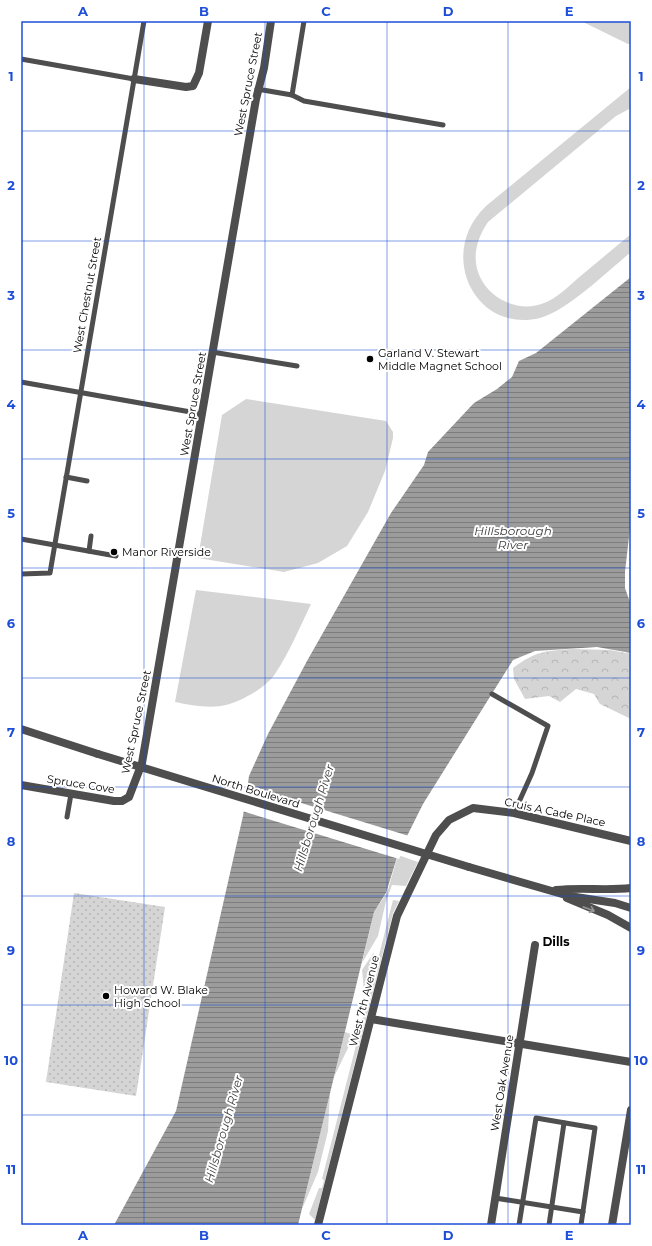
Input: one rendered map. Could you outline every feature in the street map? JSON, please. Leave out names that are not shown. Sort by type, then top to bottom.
[{"type":"street","points":[[134,80],[186,87],[193,86],[199,72],[208,21]]},
{"type":"street","name":"West Spruce Street","points":[[133,790],[142,762],[148,731],[257,89],[264,68],[271,21]]},
{"type":"street","name":"North Boulevard","points":[[21,729],[98,754],[469,867],[569,896],[615,903],[631,908]]},
{"type":"street","name":"Spruce Cove","points":[[21,786],[114,801],[122,801],[129,797],[133,790]]},
{"type":"street","name":"Cruis A Cade Place","points":[[473,808],[514,813],[631,841]]},
{"type":"street","name":"West 7th Avenue","points":[[318,1225],[397,916],[436,835],[449,820],[473,808]]},
{"type":"street","name":"North Boulevard","points":[[554,891],[567,889],[607,890],[631,888]]},
{"type":"street","points":[[554,891],[571,901],[608,915],[631,928]]},
{"type":"street","name":"West Oak Avenue","points":[[491,1225],[536,945]]},
{"type":"street","points":[[371,1019],[631,1062]]},
{"type":"street","points":[[612,1225],[631,1110]]},
{"type":"lane","name":"West Chestnut Street","points":[[21,574],[50,574],[144,21]]},
{"type":"lane","points":[[292,95],[304,21]]},
{"type":"lane","points":[[21,59],[134,80]]},
{"type":"lane","points":[[257,89],[292,95],[304,101],[443,125]]},
{"type":"lane","points":[[212,352],[297,366]]},
{"type":"lane","points":[[21,382],[80,391],[202,414]]},
{"type":"lane","points":[[66,477],[87,481]]},
{"type":"lane","points":[[89,550],[91,536]]},
{"type":"lane","points":[[21,539],[116,556]]},
{"type":"lane","points":[[492,694],[548,726],[532,773],[514,813]]},
{"type":"lane","points":[[67,817],[71,794]]},
{"type":"lane","points":[[519,1225],[536,1118],[595,1128],[581,1225]]},
{"type":"lane","points":[[549,1225],[564,1123]]},
{"type":"lane","points":[[495,1198],[583,1212]]},
{"type":"green space","points":[[581,21],[631,21],[631,44],[628,44]]},
{"type":"green space","points":[[631,87],[631,108],[616,116],[488,222],[478,241],[476,248],[476,263],[477,270],[485,285],[499,298],[516,305],[535,306],[558,296],[631,234],[631,252],[575,299],[551,314],[540,318],[517,320],[497,314],[481,302],[470,286],[464,267],[464,246],[471,225],[486,206]]},
{"type":"green space","points":[[246,399],[386,421],[393,432],[393,438],[385,471],[368,512],[347,546],[318,563],[284,572],[198,558],[222,415]]},
{"type":"green space","points":[[196,590],[311,604],[294,640],[275,674],[258,690],[228,705],[215,707],[175,702]]},
{"type":"green space","points":[[555,650],[610,650],[631,654],[631,719],[600,704],[594,694],[576,689],[560,702],[549,696],[525,699],[514,679],[513,668],[528,658],[541,653]]},
{"type":"green space","points":[[398,855],[418,862],[406,886],[392,885],[386,901],[378,936],[362,963],[374,912],[387,893]]},
{"type":"green space","points":[[74,893],[165,907],[136,1096],[46,1082]]},
{"type":"green space","points":[[393,900],[399,901],[393,913],[315,1220],[309,1214],[319,1188],[322,1188],[324,1180],[322,1179]]},
{"type":"green space","points":[[374,952],[364,990],[362,970]]},
{"type":"green space","points":[[345,1032],[351,1034],[348,1048],[334,1077]]},
{"type":"green space","points":[[330,1093],[328,1131],[318,1172],[302,1209]]},
{"type":"water","name":"Hillsborough River","points":[[631,277],[631,519],[625,572],[625,588],[631,605],[631,653],[597,647],[535,651],[513,660],[423,804],[398,854],[386,893],[374,912],[298,1225],[114,1225],[176,1111],[243,816],[249,776],[268,734],[307,661],[391,513],[424,465],[428,452],[474,403],[497,389],[512,377],[519,361],[536,353]]},
{"type":"pier","points":[[246,786],[409,836],[399,859],[242,811]]},
{"type":"place","name":"Garland V. Stewart Middle Magnet School","points":[[370,359]]},
{"type":"place","name":"Manor Riverside","points":[[114,552]]},
{"type":"place","name":"Howard W. Blake High School","points":[[106,996]]},
{"type":"district","name":"Dills","points":[[556,942]]}]
